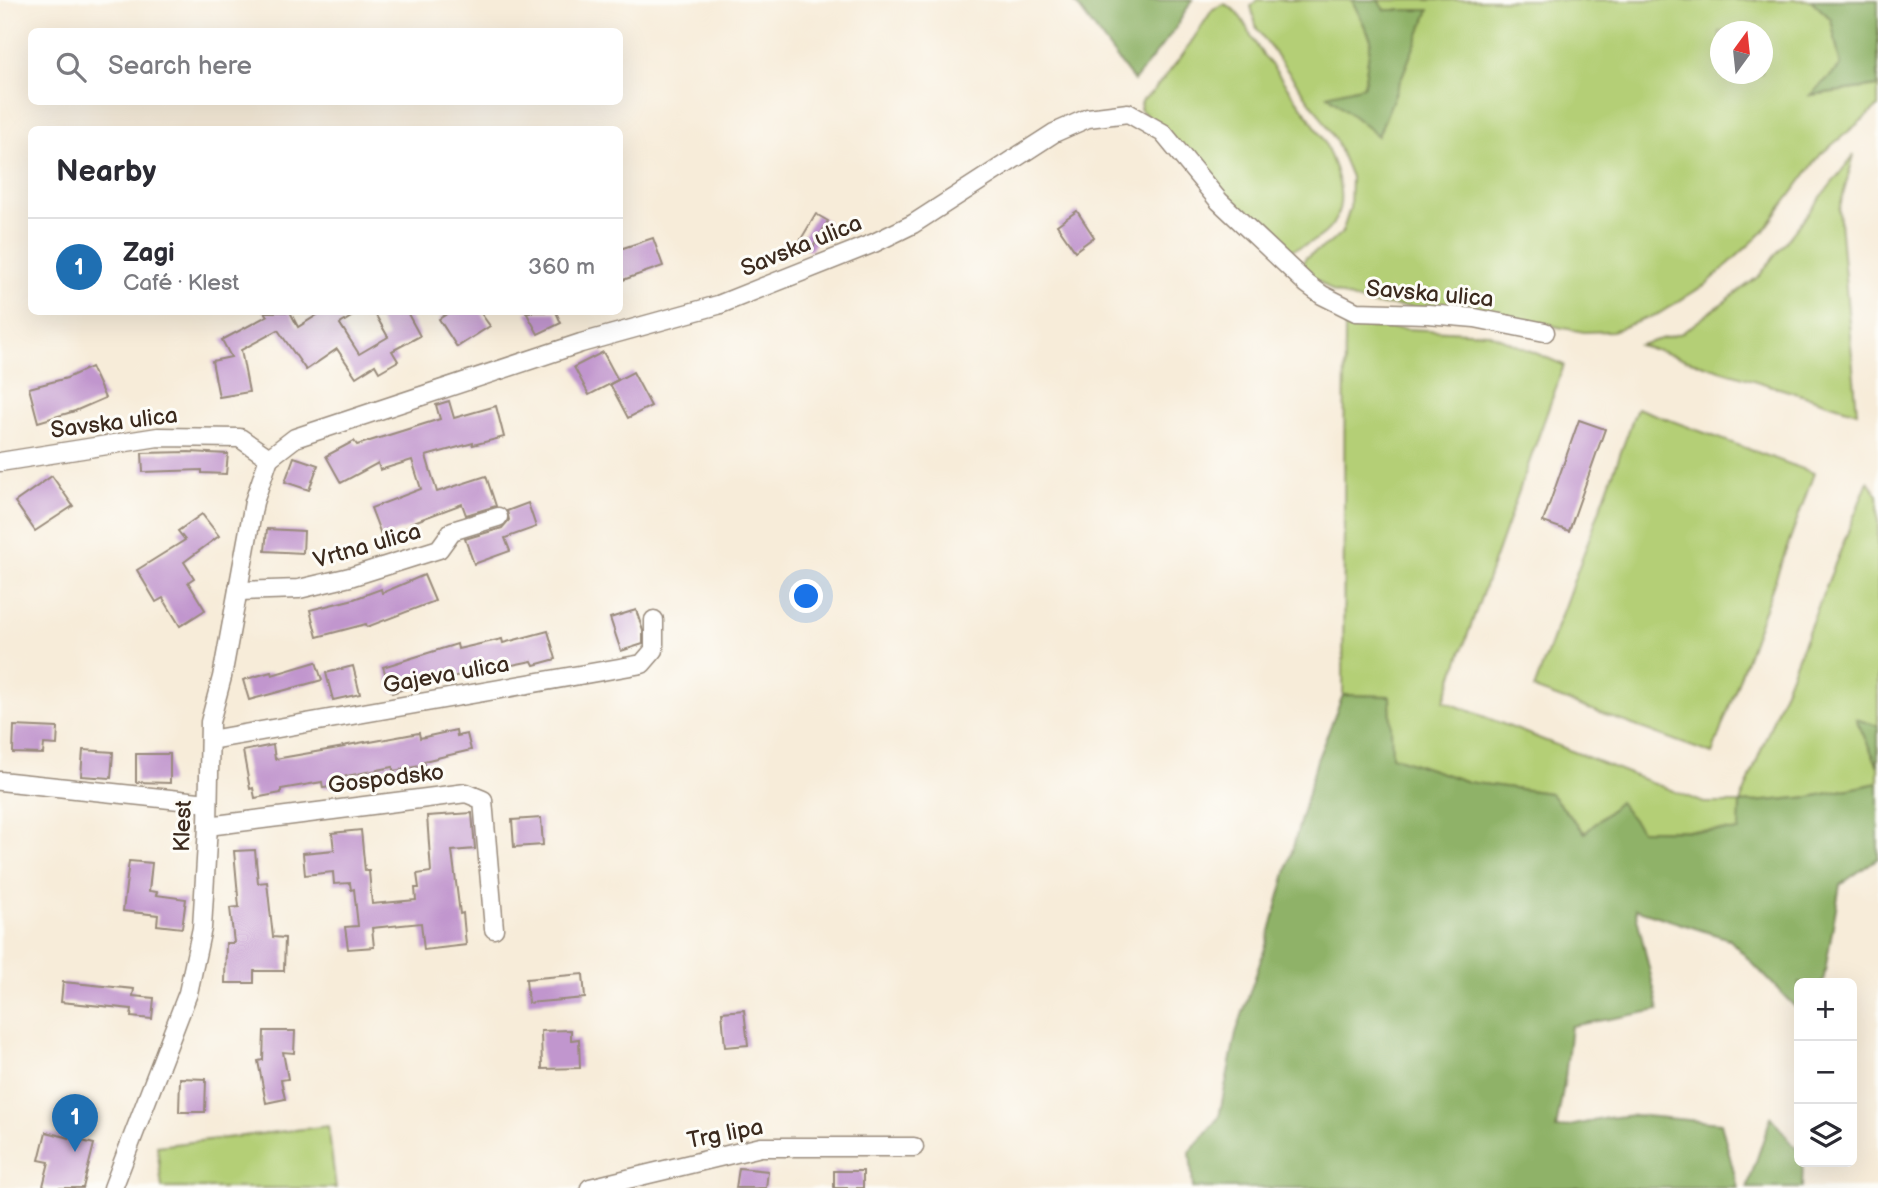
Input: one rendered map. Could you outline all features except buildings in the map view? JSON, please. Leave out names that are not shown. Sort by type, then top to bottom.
[{"type":"street","name":"Savska ulica","points":[[0,462],[159,437],[240,438],[269,458],[295,438],[581,343],[718,305],[874,243],[913,224],[1054,133],[1088,118],[1128,113],[1163,133],[1219,201],[1322,295],[1356,312],[1475,318],[1545,332]]},
{"type":"street","name":"Klest","points":[[113,1188],[188,993],[202,928],[210,722],[222,677],[254,502],[269,458]]},
{"type":"street","name":"Vrtna ulica","points":[[238,591],[299,589],[350,578],[439,549],[452,531],[498,517]]},
{"type":"street","name":"Gajeva ulica","points":[[210,740],[642,664],[654,650],[654,620]]},
{"type":"street","points":[[0,781],[208,803]]},
{"type":"street","name":"Gospodsko","points":[[208,827],[466,793],[483,800],[494,929]]},
{"type":"street","name":"Trg lipa","points":[[590,1188],[761,1147],[914,1147]]},
{"type":"green space","points":[[1073,0],[1192,0],[1175,29],[1134,81]]},
{"type":"green space","points":[[1257,0],[1352,0],[1371,39],[1364,87],[1328,95],[1378,136],[1428,10],[1384,10],[1378,0],[1811,0],[1831,19],[1841,67],[1811,95],[1878,86],[1878,107],[1821,154],[1762,233],[1708,283],[1658,314],[1613,331],[1584,332],[1476,311],[1369,304],[1334,292],[1300,267],[1306,257],[1342,233],[1350,208],[1351,177],[1336,141],[1319,114],[1257,29],[1251,6]]},
{"type":"green space","points":[[1352,0],[1378,0],[1384,10],[1429,10],[1378,136],[1327,95],[1364,86],[1371,39]]},
{"type":"green space","points":[[1811,0],[1878,0],[1878,86],[1810,95],[1841,66],[1831,19]]},
{"type":"green space","points":[[1224,4],[1238,15],[1260,51],[1315,125],[1337,176],[1340,206],[1336,218],[1329,229],[1304,246],[1286,251],[1249,221],[1140,109],[1142,101],[1182,56],[1213,9]]},
{"type":"green space","points":[[1854,155],[1839,210],[1857,412],[1639,345],[1682,333],[1759,276]]},
{"type":"green space","points":[[1345,326],[1488,333],[1564,365],[1444,701],[1704,803],[1740,803],[1868,481],[1878,495],[1878,726],[1857,720],[1878,766],[1878,783],[1810,797],[1746,803],[1740,831],[1641,830],[1585,833],[1549,793],[1468,782],[1391,756],[1390,696],[1343,695]]},
{"type":"green space","points":[[1637,408],[1814,473],[1712,754],[1534,689]]},
{"type":"green space","points":[[1343,695],[1390,696],[1392,756],[1468,782],[1550,793],[1585,833],[1619,802],[1641,830],[1739,831],[1740,803],[1810,797],[1878,783],[1878,858],[1840,885],[1824,978],[1794,978],[1794,1006],[1729,939],[1635,909],[1659,1010],[1571,1026],[1556,1129],[1634,1115],[1721,1123],[1738,1188],[1193,1188],[1190,1152],[1219,1117],[1236,1033],[1267,942],[1317,760]]},
{"type":"green space","points":[[1856,719],[1878,726],[1878,766]]},
{"type":"green space","points":[[1771,1117],[1794,1146],[1794,1167],[1803,1167],[1802,1188],[1747,1188]]},
{"type":"green space","points":[[328,1126],[336,1188],[162,1188],[157,1146]]},
{"type":"place","name":"Zagi","points":[[75,1152]]}]
